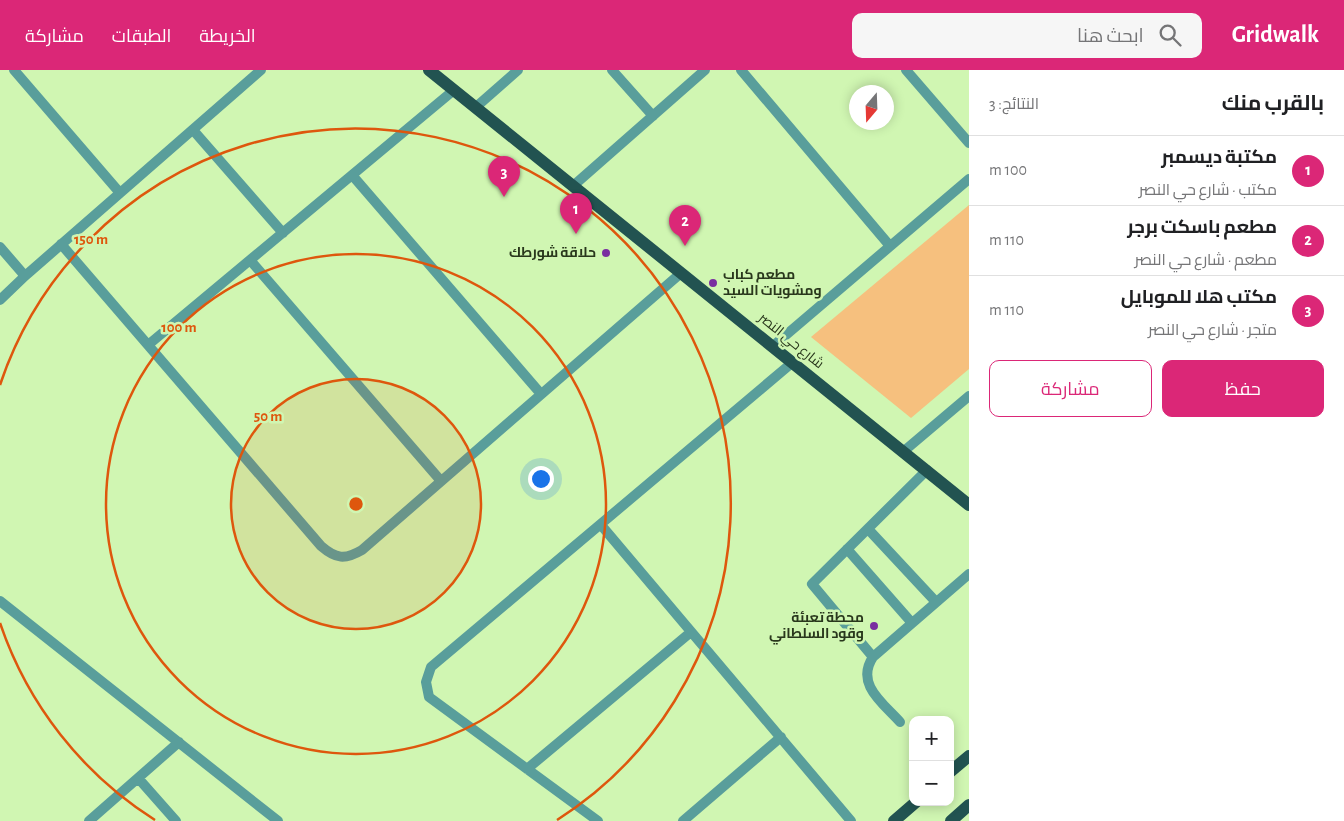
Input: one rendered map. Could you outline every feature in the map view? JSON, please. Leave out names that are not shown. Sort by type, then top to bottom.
[{"type":"main road","name":"شارع حي النصر","points":[[429,70],[969,505]]},
{"type":"main road","points":[[954,769],[969,756]]},
{"type":"main road","points":[[894,821],[911,806]]},
{"type":"main road","points":[[951,821],[969,806]]},
{"type":"street","points":[[14,70],[120,193]]},
{"type":"street","points":[[0,300],[61,244],[261,70]]},
{"type":"street","points":[[476,108],[518,70]]},
{"type":"street","points":[[612,70],[652,116]]},
{"type":"street","points":[[573,186],[705,70]]},
{"type":"street","points":[[741,70],[890,246]]},
{"type":"street","points":[[906,70],[969,143]]},
{"type":"street","points":[[148,345],[454,90]]},
{"type":"street","points":[[193,130],[283,233]]},
{"type":"street","points":[[352,176],[541,394]]},
{"type":"street","points":[[773,346],[969,179]]},
{"type":"street","points":[[61,244],[331,555],[340,558],[351,556],[362,550],[681,273]]},
{"type":"street","points":[[0,247],[25,276]]},
{"type":"street","points":[[250,260],[441,481]]},
{"type":"street","points":[[598,821],[429,697],[426,682],[431,667],[793,362]]},
{"type":"street","points":[[904,451],[969,396]]},
{"type":"street","points":[[873,657],[812,584],[927,470]]},
{"type":"street","points":[[601,525],[851,821]]},
{"type":"street","points":[[868,528],[936,602]]},
{"type":"street","points":[[847,549],[912,623]]},
{"type":"street","points":[[900,722],[868,686],[866,676],[868,666],[873,657],[969,574]]},
{"type":"street","points":[[0,601],[278,821]]},
{"type":"street","points":[[527,769],[691,632]]},
{"type":"street","points":[[683,821],[781,738]]},
{"type":"street","points":[[89,821],[179,742]]},
{"type":"street","points":[[138,778],[176,821]]},
{"type":"shaded area","points":[[969,205],[969,369],[911,418],[811,337]]},
{"type":"place","name":"مكتب هلا للموبايل","points":[[504,197]]},
{"type":"place","name":"مكتبة ديسمبر","points":[[576,234]]},
{"type":"place","name":"مطعم باسكت برجر","points":[[685,246]]},
{"type":"place","name":"حلاقة شورطك","points":[[606,253]]},
{"type":"place","name":"مطعم كباب ومشويات السيد","points":[[713,283]]},
{"type":"place","name":"محطة تعبئة وقود السلطاني","points":[[874,626]]}]
